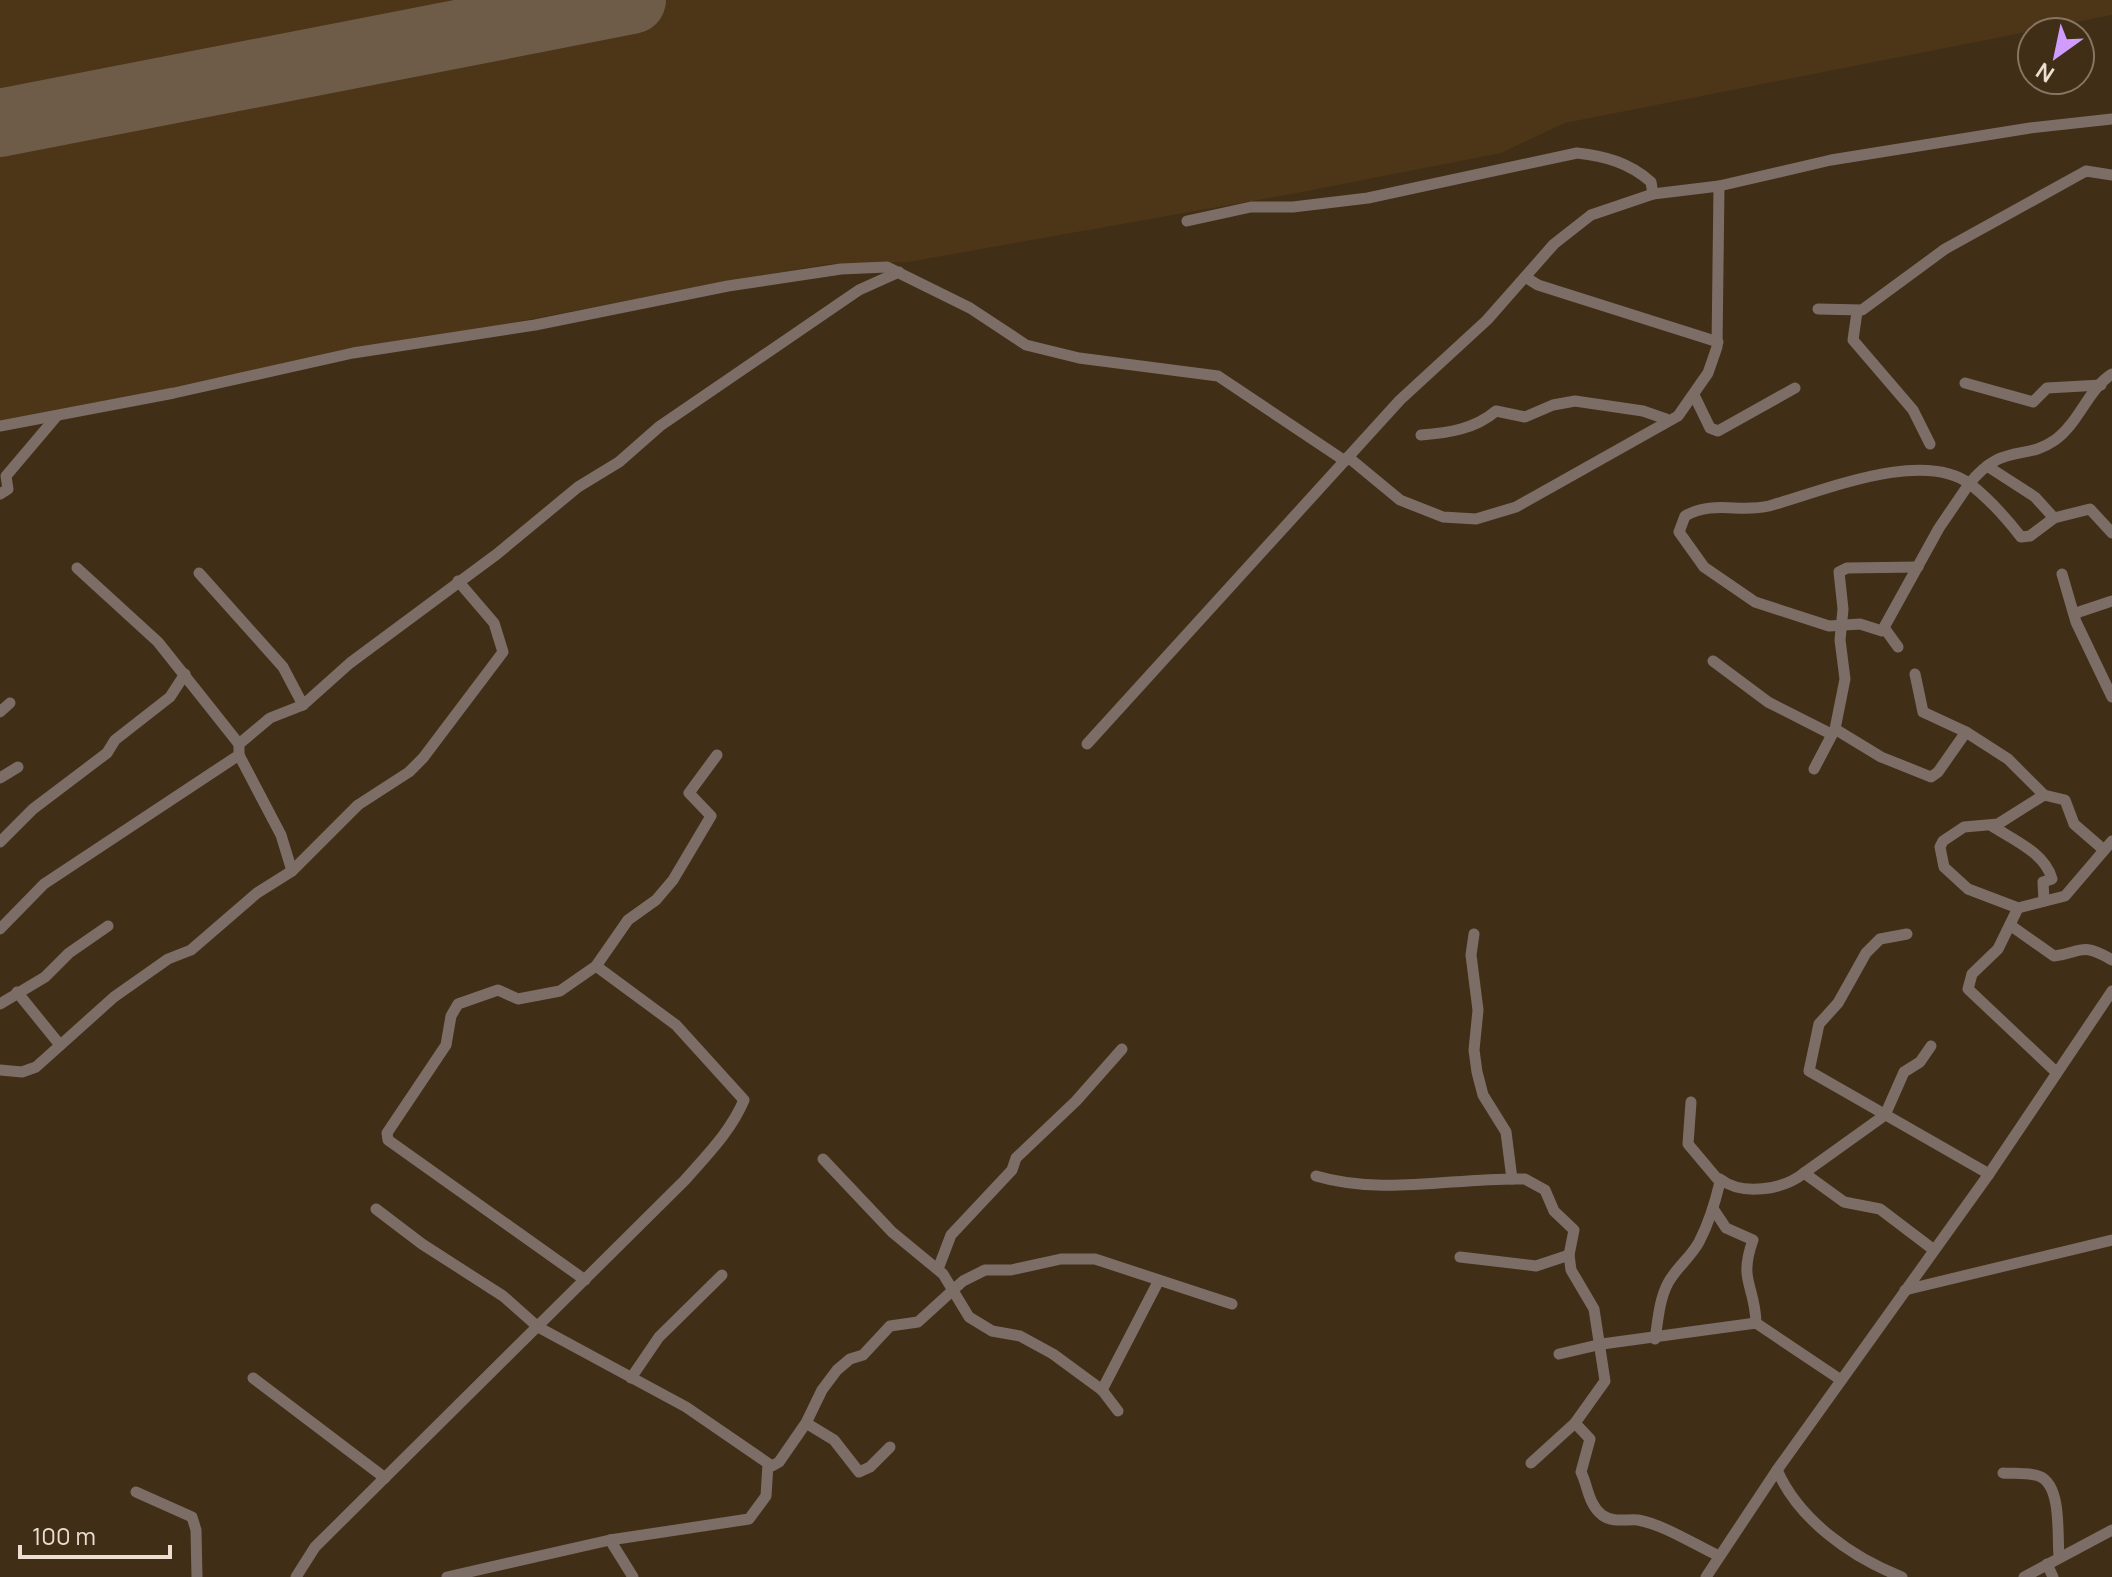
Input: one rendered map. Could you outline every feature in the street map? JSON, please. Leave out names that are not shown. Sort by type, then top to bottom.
[{"type":"street","points":[[1087,744],[1400,400],[1487,320],[1568,230],[1591,215],[1653,194],[1719,186],[1906,147],[2112,119]]},
{"type":"street","points":[[1187,221],[1251,207],[1293,207],[1368,198],[1577,153],[1603,156],[1627,165],[1651,182],[1653,194]]},
{"type":"street","points":[[1818,309],[1857,312],[1945,249],[2086,171],[2112,175]]},
{"type":"street","points":[[0,426],[56,417],[353,353],[535,325],[728,286],[861,267],[887,267],[970,308],[1026,345],[1079,358],[1218,376],[1346,459],[1400,500],[1443,517],[1476,519],[1516,507],[1561,484],[1666,419],[1678,416],[1694,395],[1708,373],[1718,342],[1719,186]]},
{"type":"street","points":[[0,929],[44,884],[239,750],[270,718],[303,705],[350,663],[497,554],[578,487],[619,462],[660,426],[859,290],[899,272]]},
{"type":"street","points":[[1525,277],[1543,287],[1718,342]]},
{"type":"street","points":[[1857,312],[1853,340],[1913,410],[1930,444]]},
{"type":"street","points":[[1885,629],[1918,567],[1969,484],[1996,458],[2041,447],[2058,438],[2112,374]]},
{"type":"street","points":[[1965,383],[2033,402],[2047,388],[2101,385]]},
{"type":"street","points":[[1694,395],[1710,428],[1718,431],[1795,388]]},
{"type":"street","points":[[1421,435],[1449,433],[1485,421],[1496,411],[1525,417],[1566,401],[1643,411],[1666,419]]},
{"type":"street","points":[[0,494],[8,489],[6,476],[13,466],[56,417]]},
{"type":"street","points":[[1987,466],[2035,497],[2054,518]]},
{"type":"street","points":[[1898,647],[1885,629],[1839,624],[1829,626],[1771,608],[1730,588],[1687,547],[1679,532],[1682,520],[1710,507],[1766,507],[1902,468],[1956,477],[1969,484],[2021,537],[2030,536],[2054,518],[2092,509],[2112,533]]},
{"type":"street","points":[[1814,769],[1833,732],[1845,679],[1839,624],[1843,609],[1837,580],[1841,570],[1918,567]]},
{"type":"street","points":[[77,568],[158,642],[239,750],[281,835],[292,871]]},
{"type":"street","points":[[199,573],[271,652],[303,705]]},
{"type":"street","points":[[2062,574],[2076,613],[2076,622],[2112,697]]},
{"type":"street","points":[[0,1070],[29,1071],[114,997],[168,959],[191,950],[257,893],[292,871],[352,810],[409,772],[423,758],[501,657],[503,646],[494,623],[458,581]]},
{"type":"street","points":[[2076,613],[2112,601]]},
{"type":"street","points":[[1713,661],[1768,702],[1891,762],[1931,777],[1945,763],[1966,732]]},
{"type":"street","points":[[0,842],[33,809],[107,753],[115,740],[170,697],[185,674]]},
{"type":"street","points":[[1915,674],[1923,712],[1966,732],[2014,763],[2044,795],[2065,800],[2074,824],[2108,845],[2073,890],[2044,901],[2018,908],[1968,889],[1943,865],[1943,841],[1964,827],[1979,823],[1992,826],[2033,852],[2048,869],[2052,879],[2043,882],[2044,901]]},
{"type":"street","points":[[0,712],[10,703]]},
{"type":"street","points":[[585,1280],[386,1137],[446,1045],[451,1016],[458,1004],[498,990],[518,999],[560,991],[596,966],[628,920],[656,900],[673,880],[711,816],[689,793],[717,755]]},
{"type":"street","points":[[0,778],[18,767]]},
{"type":"street","points":[[1992,826],[2016,815],[2044,795]]},
{"type":"street","points":[[2018,908],[1992,956],[1972,974],[1968,989],[2056,1072]]},
{"type":"street","points":[[2010,925],[2054,956],[2070,949],[2085,949],[2112,960]]},
{"type":"street","points":[[0,1004],[45,977],[69,953],[108,926]]},
{"type":"street","points":[[1474,934],[1471,955],[1478,1010],[1474,1050],[1477,1072],[1483,1095],[1508,1139],[1512,1179]]},
{"type":"street","points":[[1907,934],[1880,939],[1866,953],[1838,1003],[1819,1024],[1808,1062],[1809,1071],[1989,1174]]},
{"type":"street","points":[[296,1577],[315,1547],[585,1280],[713,1148],[744,1100],[676,1025],[596,966]]},
{"type":"street","points":[[1706,1577],[1777,1470],[1989,1174],[2112,991]]},
{"type":"street","points":[[17,992],[60,1045]]},
{"type":"street","points":[[1691,1102],[1688,1144],[1693,1153],[1731,1188],[1773,1187],[1793,1182],[1885,1115],[1904,1072],[1920,1062],[1931,1046]]},
{"type":"street","points":[[938,1269],[951,1235],[1012,1170],[1016,1158],[1076,1101],[1122,1049]]},
{"type":"street","points":[[823,1159],[892,1232],[938,1269],[969,1317],[992,1331],[1034,1343],[1102,1390],[1118,1411]]},
{"type":"street","points":[[1804,1173],[1844,1202],[1880,1209],[1934,1250]]},
{"type":"street","points":[[1316,1176],[1344,1183],[1385,1184],[1525,1179],[1545,1190],[1554,1211],[1574,1230],[1569,1255],[1575,1280],[1594,1309],[1602,1344],[1605,1381],[1575,1423],[1531,1463]]},
{"type":"street","points":[[1655,1339],[1669,1281],[1700,1241],[1705,1224],[1714,1210],[1720,1179]]},
{"type":"street","points":[[376,1209],[422,1244],[503,1296],[538,1327],[686,1407],[768,1464],[779,1462],[837,1370],[850,1359],[863,1355],[890,1326],[918,1322],[954,1290],[992,1268],[1011,1270],[1076,1258],[1095,1259],[1158,1282],[1184,1286],[1207,1299],[1232,1304]]},
{"type":"street","points":[[1714,1210],[1726,1228],[1753,1240],[1744,1268],[1756,1307],[1756,1323]]},
{"type":"street","points":[[1905,1290],[2112,1240]]},
{"type":"street","points":[[1460,1257],[1536,1266],[1569,1255]]},
{"type":"street","points":[[631,1378],[669,1327],[722,1275]]},
{"type":"street","points":[[1102,1390],[1158,1282]]},
{"type":"street","points":[[1559,1354],[1602,1344],[1756,1323],[1841,1380]]},
{"type":"street","points":[[253,1378],[385,1478]]},
{"type":"street","points":[[806,1423],[834,1440],[859,1472],[870,1467],[890,1447]]},
{"type":"street","points":[[1575,1423],[1590,1439],[1581,1472],[1588,1485],[1588,1498],[1599,1513],[1612,1520],[1644,1522],[1719,1556]]},
{"type":"street","points":[[453,1576],[610,1540],[749,1519],[759,1510],[766,1496],[768,1464]]},
{"type":"street","points":[[1777,1470],[1792,1499],[1812,1521],[1902,1577]]},
{"type":"street","points":[[2003,1473],[2035,1475],[2048,1484],[2054,1503],[2059,1556]]},
{"type":"street","points":[[136,1492],[192,1517],[196,1530],[197,1577]]},
{"type":"street","points":[[2024,1577],[2112,1530]]},
{"type":"street","points":[[610,1540],[633,1577]]},
{"type":"street","points":[[2047,1564],[2053,1577]]},
{"type":"shaded area","points":[[0,0],[2112,0],[2112,15],[2096,18],[2016,16],[2016,34],[1565,123],[1501,153],[1297,193],[908,262],[828,264],[735,280],[0,421]]},
{"type":"taxiway","points":[[437,38],[469,28],[497,0]]},
{"type":"taxiway","points":[[539,0],[563,10],[591,8]]},
{"type":"runway","points":[[0,123],[632,0]]}]
